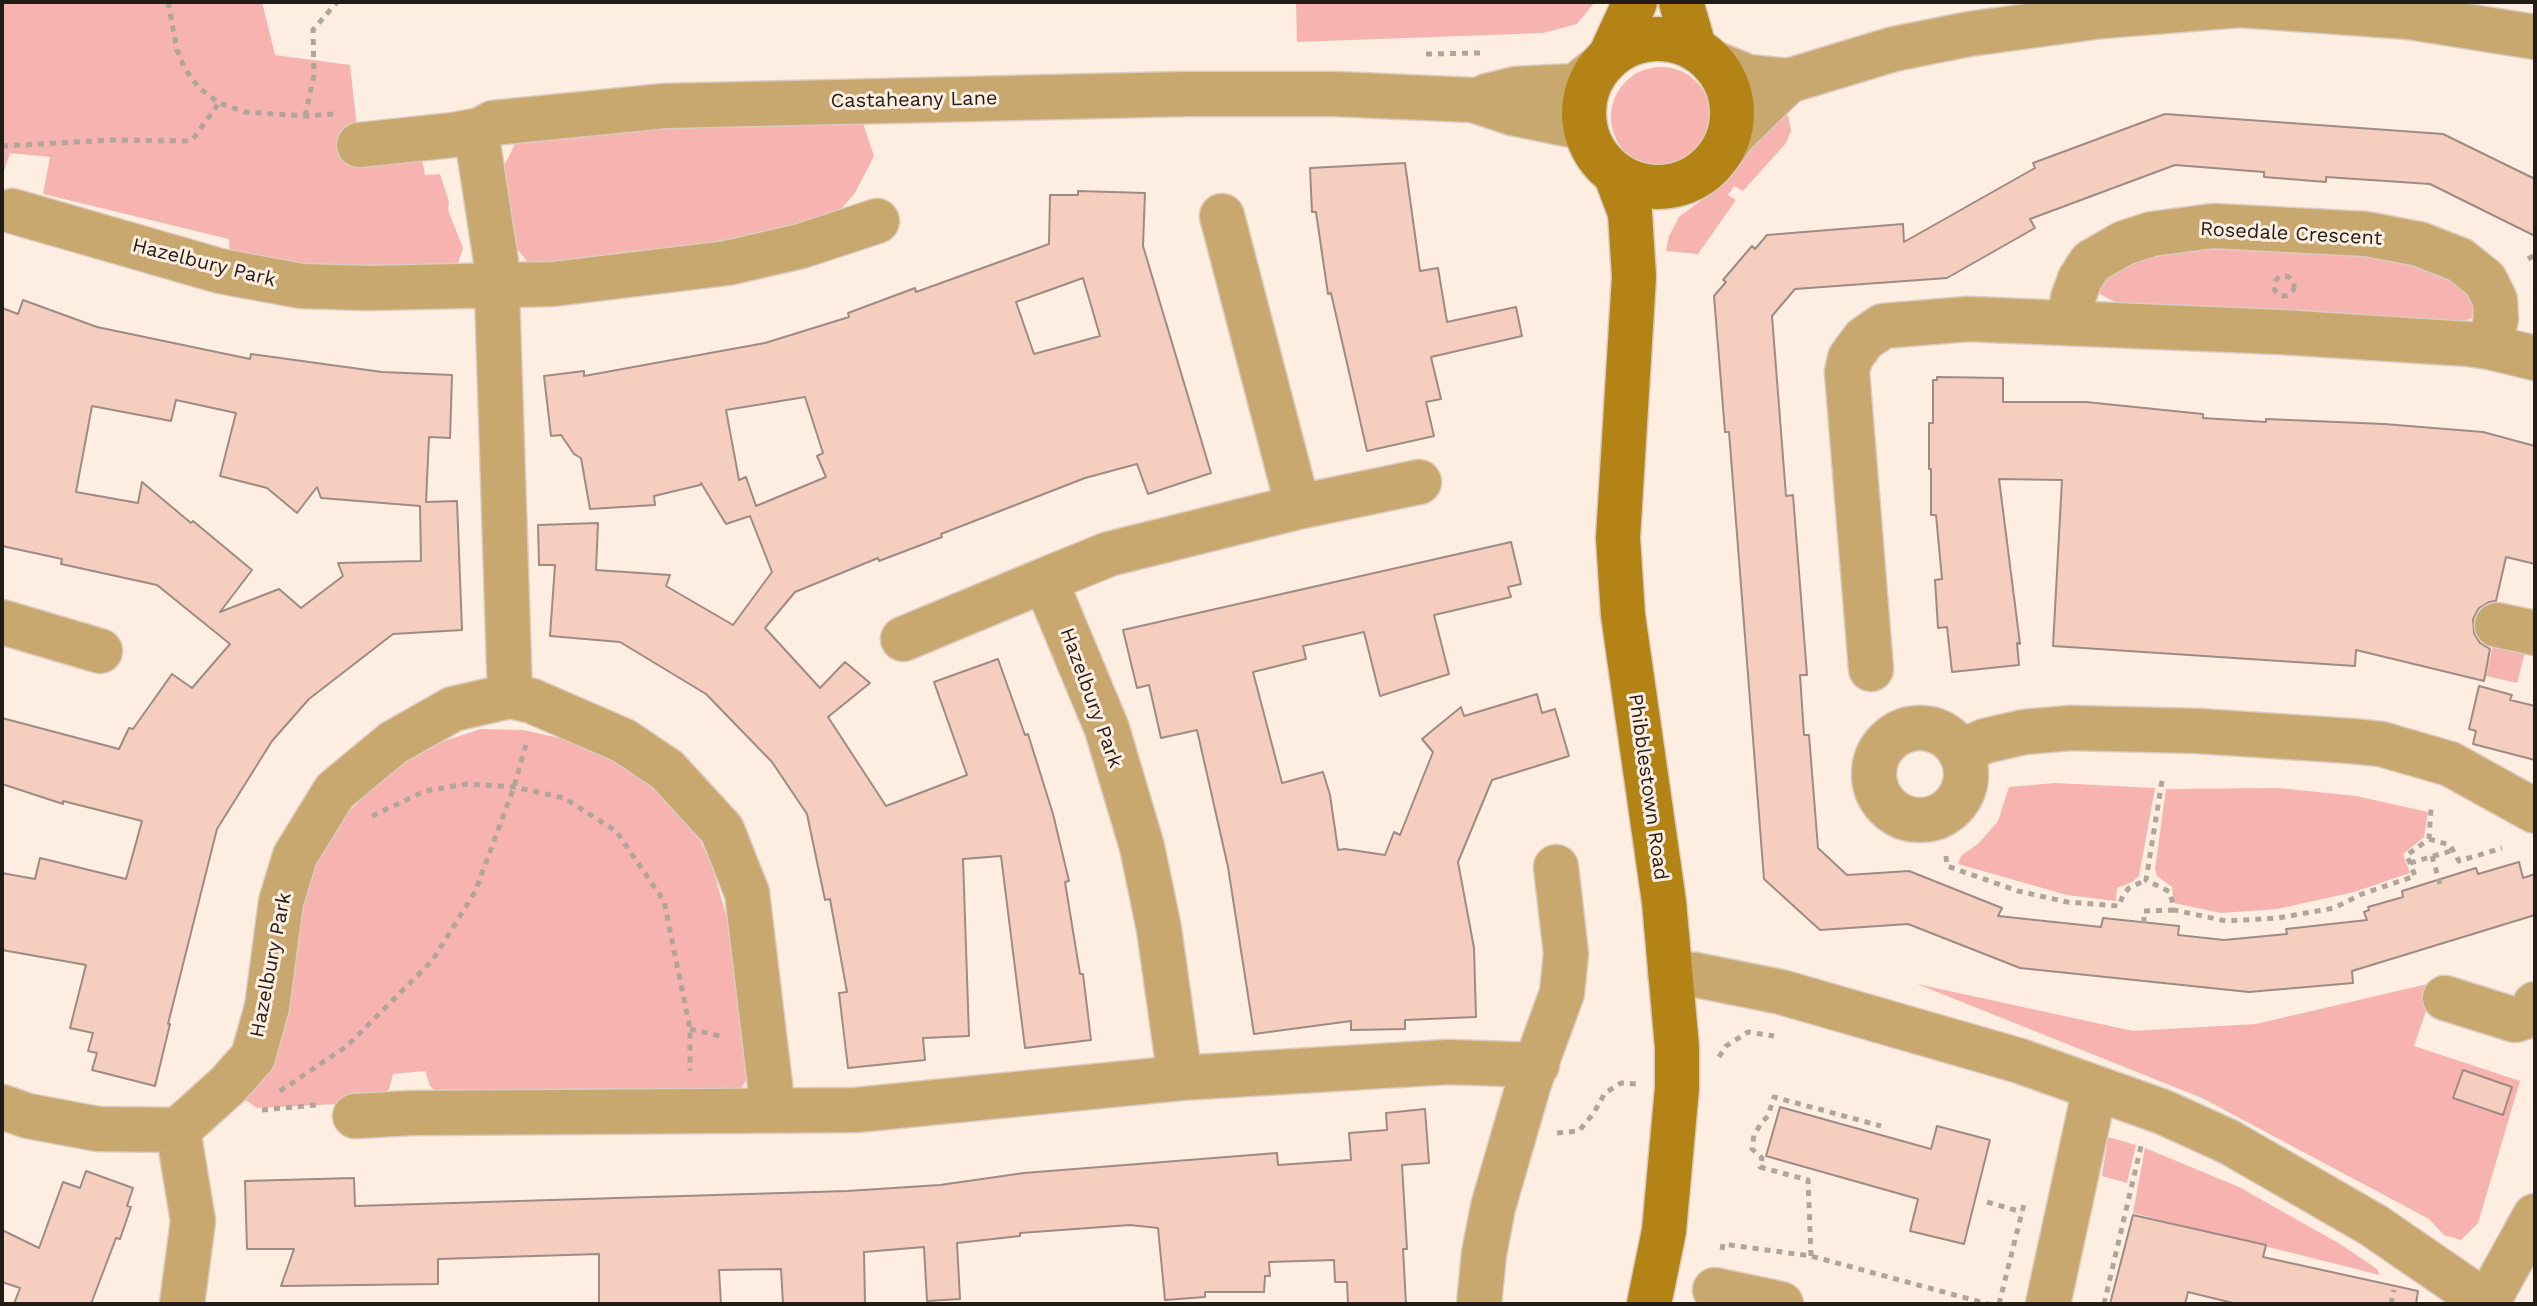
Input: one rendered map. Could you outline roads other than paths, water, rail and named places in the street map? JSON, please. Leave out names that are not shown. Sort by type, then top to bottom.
[{"type":"street","points":[[1635,2],[1588,89],[1584,108],[1585,128],[1591,145],[1615,173],[1632,183],[1652,187],[1672,186],[1707,165],[1788,81]]},
{"type":"street","points":[[1681,2],[1704,55],[1727,83],[1732,106],[1731,129],[1707,165]]},
{"type":"street","points":[[1603,63],[1628,44],[1650,38],[1673,39],[1748,77],[1788,81],[1894,49],[1969,34],[2102,16],[2240,5],[2409,17],[2535,37]]},
{"type":"street","name":"Castaheany Lane","points":[[1473,100],[1515,89],[1576,86],[1603,63]]},
{"type":"street","name":"Castaheany Lane","points":[[359,145],[480,130],[493,123],[665,106],[1186,94],[1334,94],[1473,100],[1512,113],[1585,128]]},
{"type":"street","points":[[480,130],[478,144],[493,228],[521,698],[624,741],[667,770],[722,830],[747,893],[773,1110]]},
{"type":"street","name":"Phibblestown Road","points":[[1634,268],[1664,215],[1707,165]]},
{"type":"street","name":"Phibblestown Road","points":[[1615,173],[1630,213],[1634,268],[1618,538],[1623,615],[1664,902],[1677,1047],[1677,1088],[1664,1231],[1649,1304]]},
{"type":"street","name":"Hazelbury Park","points":[[12,211],[220,271],[301,286],[368,288],[553,284],[727,263],[801,246],[877,221]]},
{"type":"street","points":[[1222,216],[1298,507]]},
{"type":"street","name":"Rosedale Crescent","points":[[2070,323],[2073,298],[2091,262],[2138,239],[2177,229],[2213,226],[2366,234],[2419,244],[2460,260],[2485,280],[2495,300],[2496,319],[2489,347]]},
{"type":"street","points":[[1871,669],[1847,372],[1850,358],[1864,339],[1883,326],[1968,319],[2281,332],[2489,347],[2535,358]]},
{"type":"street","points":[[903,639],[1104,555],[1298,507],[1419,482]]},
{"type":"street","name":"Hazelbury Park","points":[[1045,580],[1107,729],[1142,847],[1159,929],[1180,1078]]},
{"type":"street","points":[[2,622],[100,651]]},
{"type":"street","name":"Hazelbury Park","points":[[178,1130],[228,1085],[253,1057],[267,1007],[281,902],[295,856],[335,791],[393,743],[453,709],[521,698]]},
{"type":"street","points":[[1960,752],[1985,741],[2024,732],[2071,728],[2198,731],[2381,744],[2450,764],[2535,811]]},
{"type":"street","points":[[1479,1304],[1493,1207],[1519,1117],[1562,993],[1565,974],[1563,911],[1556,867]]},
{"type":"street","points":[[1670,973],[1696,975],[1781,992],[2020,1061],[2163,1112],[2229,1142],[2373,1225],[2487,1303],[2535,1216]]},
{"type":"street","points":[[2445,998],[2515,1020],[2531,1015],[2535,1004]]},
{"type":"street","points":[[355,1116],[412,1096],[691,1112],[856,1110],[1180,1078],[1448,1062],[1537,1065]]},
{"type":"street","points":[[2048,1304],[2095,1088]]},
{"type":"street","points":[[2,1107],[28,1116],[98,1129],[178,1130],[193,1221],[182,1304]]},
{"type":"street","points":[[1715,1290],[1781,1304]]}]
